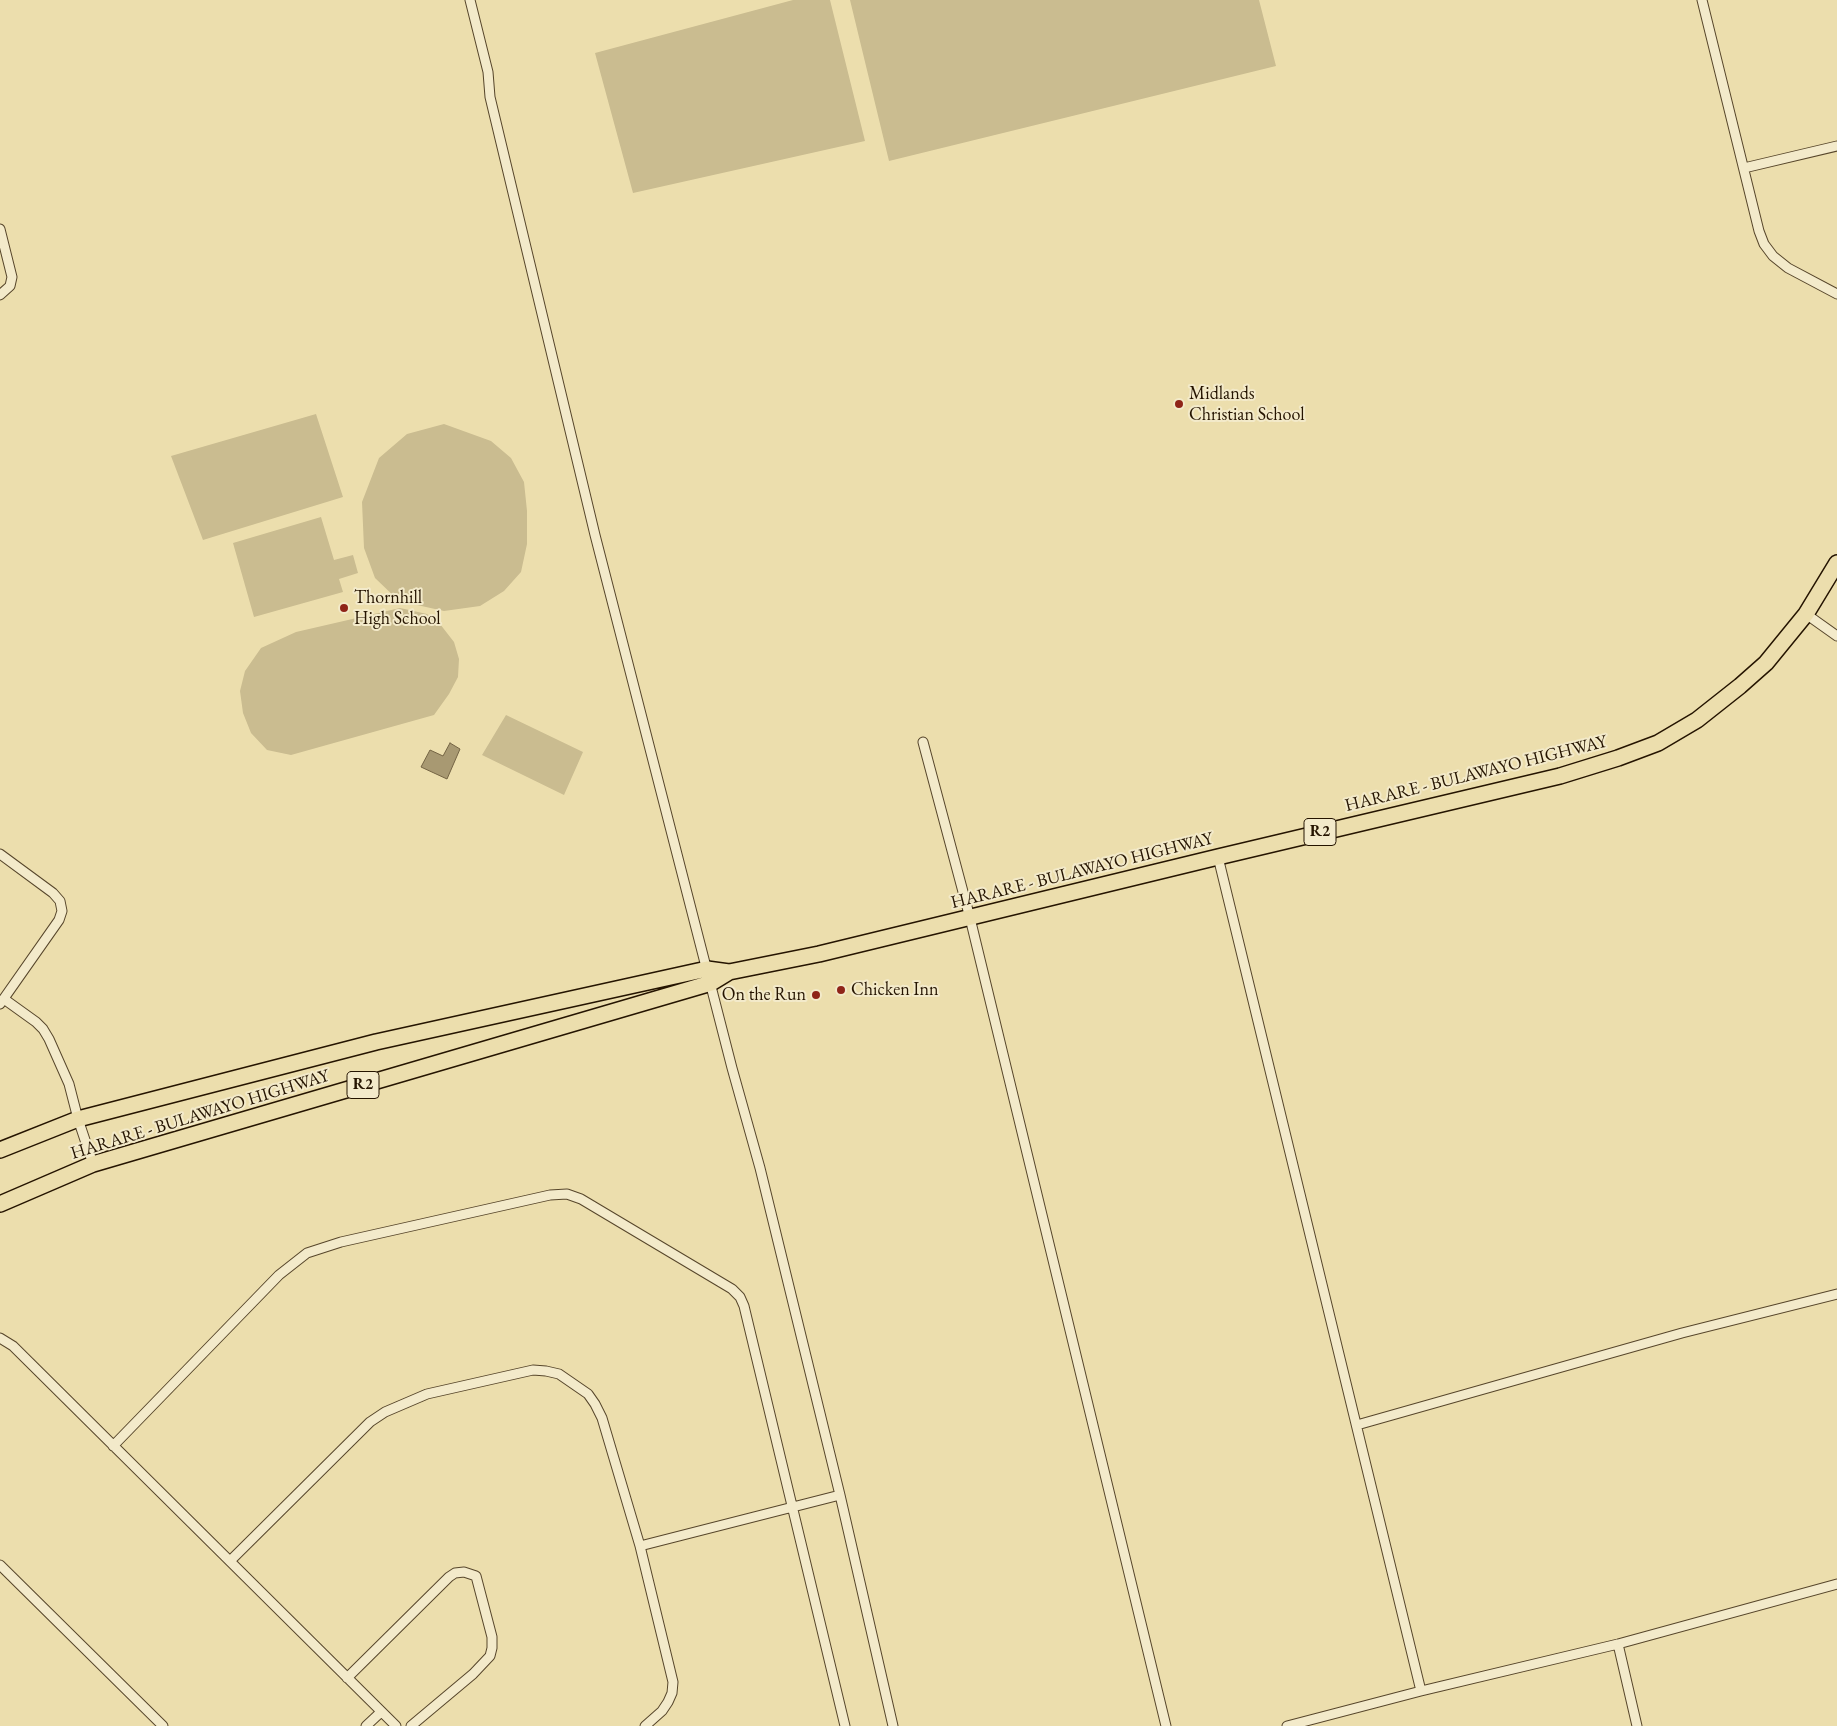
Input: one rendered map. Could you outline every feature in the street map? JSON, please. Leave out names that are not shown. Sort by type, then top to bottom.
[{"type":"highway","name":"HARARE - BULAWAYO HIGHWAY","points":[[0,1150],[78,1119],[376,1042],[819,954],[1218,856],[1560,776],[1618,758],[1658,743],[1697,720],[1766,663],[1806,614],[1837,564]]},
{"type":"highway","name":"HARARE - BULAWAYO HIGHWAY","points":[[0,1204],[93,1164],[709,976]]},
{"type":"street","points":[[470,0],[488,72],[490,97],[595,535],[732,1068],[760,1168],[840,1495],[893,1726]]},
{"type":"street","points":[[1702,0],[1759,231],[1769,250],[1788,268],[1837,294]]},
{"type":"street","points":[[1744,168],[1837,146]]},
{"type":"street","points":[[0,229],[12,277],[10,286],[0,295]]},
{"type":"street","points":[[1806,614],[1837,636]]},
{"type":"street","points":[[922,742],[970,918],[1166,1726]]},
{"type":"street","points":[[0,854],[54,893],[60,901],[62,911],[59,920],[2,1001],[36,1022],[49,1039],[69,1084],[93,1164]]},
{"type":"street","points":[[1218,856],[1421,1691]]},
{"type":"street","points":[[113,1446],[279,1275],[307,1253],[350,1240],[550,1195],[567,1194],[581,1199],[732,1289],[740,1297],[744,1306],[791,1508],[845,1726]]},
{"type":"street","points":[[1357,1425],[1682,1333],[1837,1294]]},
{"type":"street","points":[[0,1338],[13,1346],[396,1726]]},
{"type":"street","points":[[230,1561],[370,1422],[385,1412],[427,1394],[533,1370],[559,1374],[588,1394],[596,1404],[602,1418],[640,1546],[673,1682],[672,1693],[668,1702],[662,1711],[645,1726]]},
{"type":"street","points":[[640,1546],[840,1495]]},
{"type":"street","points":[[0,1565],[163,1726]]},
{"type":"street","points":[[347,1678],[449,1577],[455,1573],[464,1572],[476,1576],[492,1637],[490,1656],[474,1674],[411,1726]]},
{"type":"street","points":[[1287,1726],[1421,1691],[1618,1644],[1837,1584]]},
{"type":"street","points":[[1618,1644],[1637,1726]]},
{"type":"street","points":[[366,1726],[381,1712]]},
{"type":"shaded area","points":[[793,0],[830,0],[865,141],[633,193],[595,53]]},
{"type":"shaded area","points":[[850,0],[1259,0],[1276,66],[889,161]]},
{"type":"shaded area","points":[[316,414],[343,497],[203,540],[171,456]]},
{"type":"shaded area","points":[[444,424],[491,441],[511,458],[524,482],[527,511],[527,544],[521,572],[504,591],[480,606],[444,611],[399,601],[375,578],[364,548],[362,502],[379,458],[407,434]]},
{"type":"shaded area","points":[[321,517],[334,560],[353,555],[358,573],[339,579],[343,592],[254,617],[233,543]]},
{"type":"shaded area","points":[[400,608],[427,614],[440,624],[454,642],[459,659],[458,677],[434,715],[291,755],[267,750],[251,733],[243,713],[240,691],[245,671],[261,648],[296,632]]},
{"type":"shaded area","points":[[506,715],[583,752],[564,795],[482,755]]},
{"type":"shaded area","points":[[450,743],[460,749],[447,779],[421,767],[430,750],[443,756]]},
{"type":"place","name":"Midlands Christian School","points":[[1179,404]]},
{"type":"place","name":"Thornhill High School","points":[[344,608]]},
{"type":"place","name":"Chicken Inn","points":[[841,990]]},
{"type":"place","name":"On the Run","points":[[816,995]]}]
